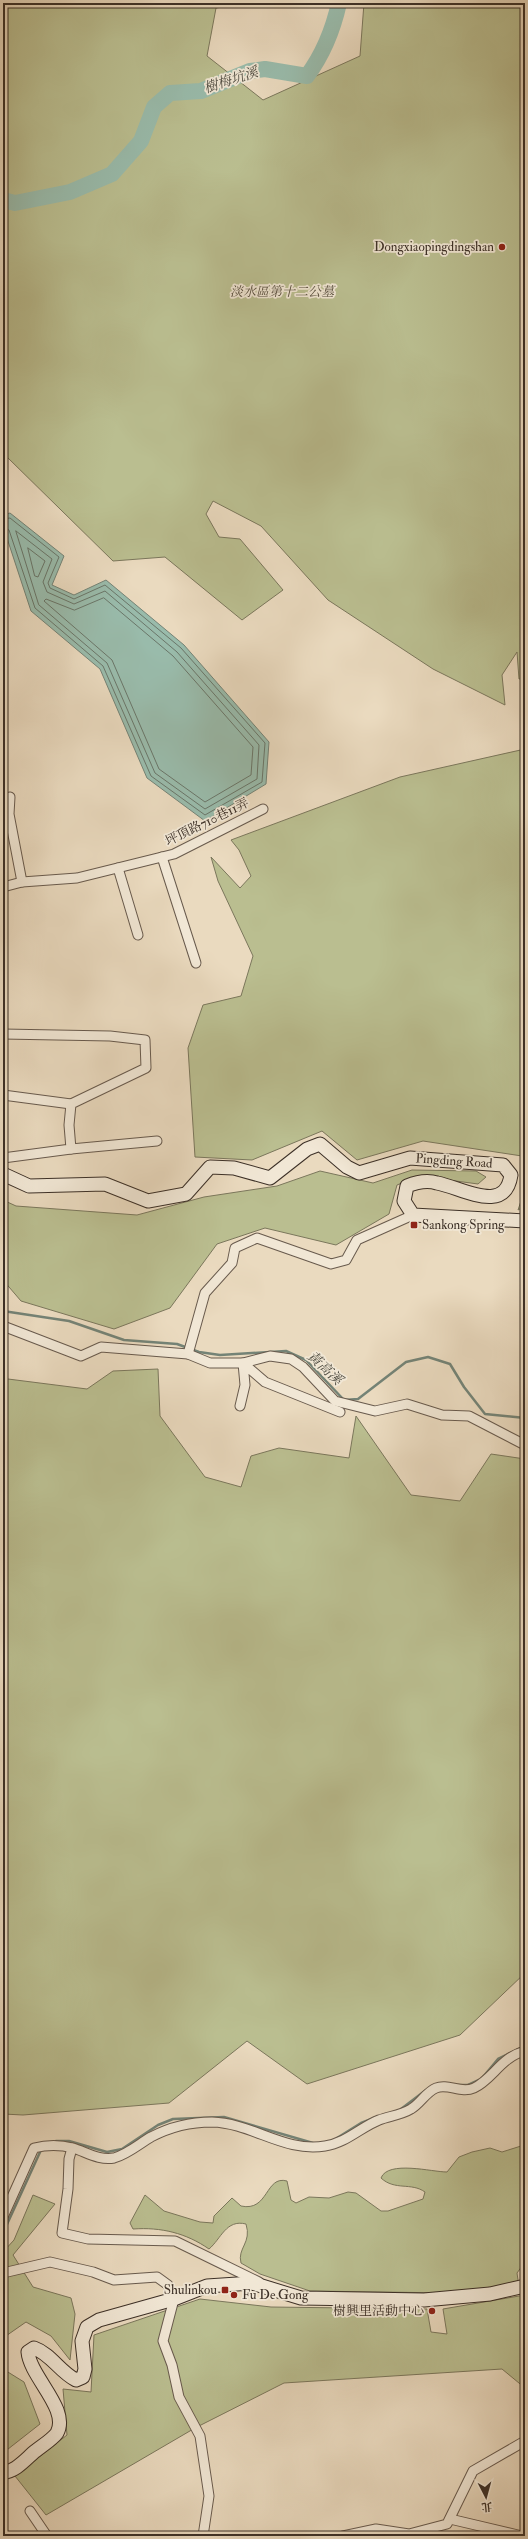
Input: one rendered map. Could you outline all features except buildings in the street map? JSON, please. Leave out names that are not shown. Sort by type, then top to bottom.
[{"type":"street","points":[[10,798],[9,814],[22,882]]},
{"type":"street","name":"坪頂路710巷11弄","points":[[3,887],[22,882],[77,878],[174,854],[263,809]]},
{"type":"street","name":"坪頂路710巷11弄","points":[[162,857],[196,963]]},
{"type":"street","points":[[118,868],[138,935]]},
{"type":"street","points":[[3,1034],[110,1036],[145,1040],[146,1068],[71,1104],[3,1095]]},
{"type":"street","points":[[71,1104],[69,1125],[71,1149]]},
{"type":"street","points":[[3,1158],[71,1149],[157,1141]]},
{"type":"street","name":"Pingding Road","points":[[3,1174],[29,1186],[105,1184],[148,1201],[186,1194],[210,1167],[234,1168],[270,1178],[307,1149],[320,1144],[347,1167],[359,1173],[410,1158],[503,1165],[511,1175],[509,1187],[502,1195],[487,1197],[436,1182],[420,1181],[407,1186],[404,1201],[413,1215]]},
{"type":"street","points":[[188,1354],[205,1293],[232,1263],[236,1248],[257,1238],[331,1264],[346,1260],[357,1240],[413,1215],[525,1221]]},
{"type":"street","points":[[3,1326],[81,1356],[102,1347],[188,1354],[210,1363],[243,1363],[270,1356],[291,1359],[303,1368],[335,1401],[375,1410],[407,1404],[442,1415],[469,1416],[525,1445]]},
{"type":"street","points":[[240,1406],[245,1385],[243,1363]]},
{"type":"street","points":[[243,1363],[265,1382],[340,1412]]},
{"type":"street","points":[[3,2217],[34,2148],[72,2148],[100,2158],[113,2158],[176,2125],[212,2122],[238,2126],[298,2147],[328,2146],[350,2137],[381,2119],[396,2116],[412,2109],[434,2088],[439,2087],[461,2091],[474,2088],[485,2081],[494,2070],[513,2056],[525,2051]]},
{"type":"street","points":[[72,2148],[69,2159],[68,2189],[62,2234],[88,2239],[175,2241],[269,2287]]},
{"type":"street","points":[[3,2273],[50,2262],[93,2272],[114,2280],[157,2277],[168,2285],[174,2299],[163,2342],[172,2365],[179,2397],[200,2436],[209,2496],[204,2536]]},
{"type":"street","points":[[3,2472],[16,2467],[56,2434],[60,2423],[58,2410],[29,2362],[28,2352],[34,2348],[42,2351],[66,2375],[76,2380],[83,2377],[85,2369],[82,2341],[87,2327],[99,2320],[174,2299],[207,2286],[222,2284],[252,2283],[302,2298],[424,2300],[490,2294],[525,2286]]},
{"type":"street","points":[[343,2536],[376,2529],[408,2534],[430,2532],[447,2524],[472,2471],[525,2441]]},
{"type":"street","points":[[30,2511],[47,2536]]},
{"type":"street","points":[[450,2519],[522,2536]]},
{"type":"green space","name":"淡水區第十二公墓","points":[[3,3],[245,3],[216,8],[207,56],[263,100],[360,56],[364,3],[525,3],[525,678],[519,679],[517,652],[502,675],[505,705],[433,669],[328,600],[261,526],[213,501],[206,514],[219,537],[240,539],[283,590],[242,620],[165,557],[113,561],[7,457],[3,457]]},
{"type":"green space","points":[[525,749],[525,1206],[518,1210],[524,1192],[522,1156],[423,1141],[357,1160],[322,1131],[252,1160],[195,1157],[188,1048],[203,1005],[241,996],[253,956],[218,881],[211,857],[240,888],[251,876],[239,850],[231,840],[400,777]]},
{"type":"green space","points":[[412,1170],[476,1171],[486,1177],[478,1184],[419,1176],[397,1185],[389,1214],[336,1245],[265,1228],[217,1244],[170,1308],[114,1329],[21,1301],[3,1280],[3,1200],[16,1206],[137,1215],[204,1197],[277,1186],[320,1171],[373,1183]]},
{"type":"green space","points":[[158,1369],[160,1416],[205,1477],[241,1487],[251,1456],[279,1448],[349,1458],[356,1416],[411,1495],[460,1501],[491,1454],[525,1459],[525,1973],[460,2035],[307,2084],[247,2041],[169,2103],[23,2115],[3,2114],[3,1374],[8,1379],[87,1389],[113,1371]]},
{"type":"green space","points":[[521,2146],[525,2147],[525,2262],[517,2273],[518,2280],[514,2285],[452,2293],[310,2291],[260,2274],[241,2263],[241,2253],[247,2236],[246,2224],[233,2224],[224,2231],[209,2249],[200,2243],[173,2232],[153,2229],[133,2229],[130,2223],[145,2195],[164,2211],[200,2222],[213,2223],[214,2216],[232,2198],[241,2206],[257,2204],[274,2183],[280,2181],[287,2181],[291,2200],[296,2203],[309,2197],[329,2198],[348,2192],[356,2193],[381,2211],[388,2211],[423,2199],[425,2192],[414,2187],[397,2186],[386,2182],[381,2178],[385,2173],[392,2169],[411,2168],[447,2172],[459,2157],[472,2152],[490,2148],[502,2152]]},
{"type":"green space","points":[[33,2195],[55,2204],[13,2255],[33,2287],[71,2298],[75,2314],[70,2360],[51,2336],[26,2322],[3,2338],[3,2252],[14,2240]]},
{"type":"green space","points":[[525,2295],[525,2388],[502,2369],[284,2383],[195,2428],[46,2515],[15,2476],[67,2435],[63,2389],[91,2392],[94,2335],[200,2299],[271,2307],[427,2309],[431,2332],[447,2334],[443,2309]]},
{"type":"green space","points":[[3,2369],[24,2382],[40,2424],[3,2453]]},
{"type":"water","points":[[10,513],[64,556],[52,585],[74,595],[106,580],[184,645],[269,742],[266,784],[205,821],[147,778],[100,669],[31,611],[3,526],[3,515]]},
{"type":"waterway","name":"樹梅坑溪","points":[[3,200],[15,203],[70,192],[112,174],[141,141],[154,107],[170,93],[201,91],[250,71],[265,69],[307,76],[327,41],[334,23],[339,3]]},
{"type":"waterway","name":"黃高溪","points":[[3,1311],[69,1321],[124,1340],[177,1344],[199,1352],[220,1355],[286,1351],[306,1360],[344,1400],[358,1399],[406,1362],[428,1357],[450,1364],[464,1387],[485,1414],[525,1418]]},
{"type":"waterway","points":[[483,2077],[498,2059],[525,2046]]},
{"type":"waterway","points":[[457,2085],[468,2085],[479,2080]]},
{"type":"waterway","points":[[401,2109],[426,2090]]},
{"type":"waterway","points":[[56,2141],[69,2141],[107,2152],[122,2149],[158,2125],[173,2119],[224,2117],[313,2143]]},
{"type":"waterway","points":[[337,2138],[361,2123],[374,2118]]},
{"type":"waterway","points":[[3,2233],[41,2150]]},
{"type":"place","name":"Dongxiaopingdingshan","points":[[502,247]]},
{"type":"place","name":"Sankong Spring","points":[[414,1225]]},
{"type":"place","name":"Shulinkou","points":[[225,2290]]},
{"type":"place","name":"Fu De Gong","points":[[234,2295]]},
{"type":"place","name":"樹興里活動中心","points":[[432,2311]]}]
